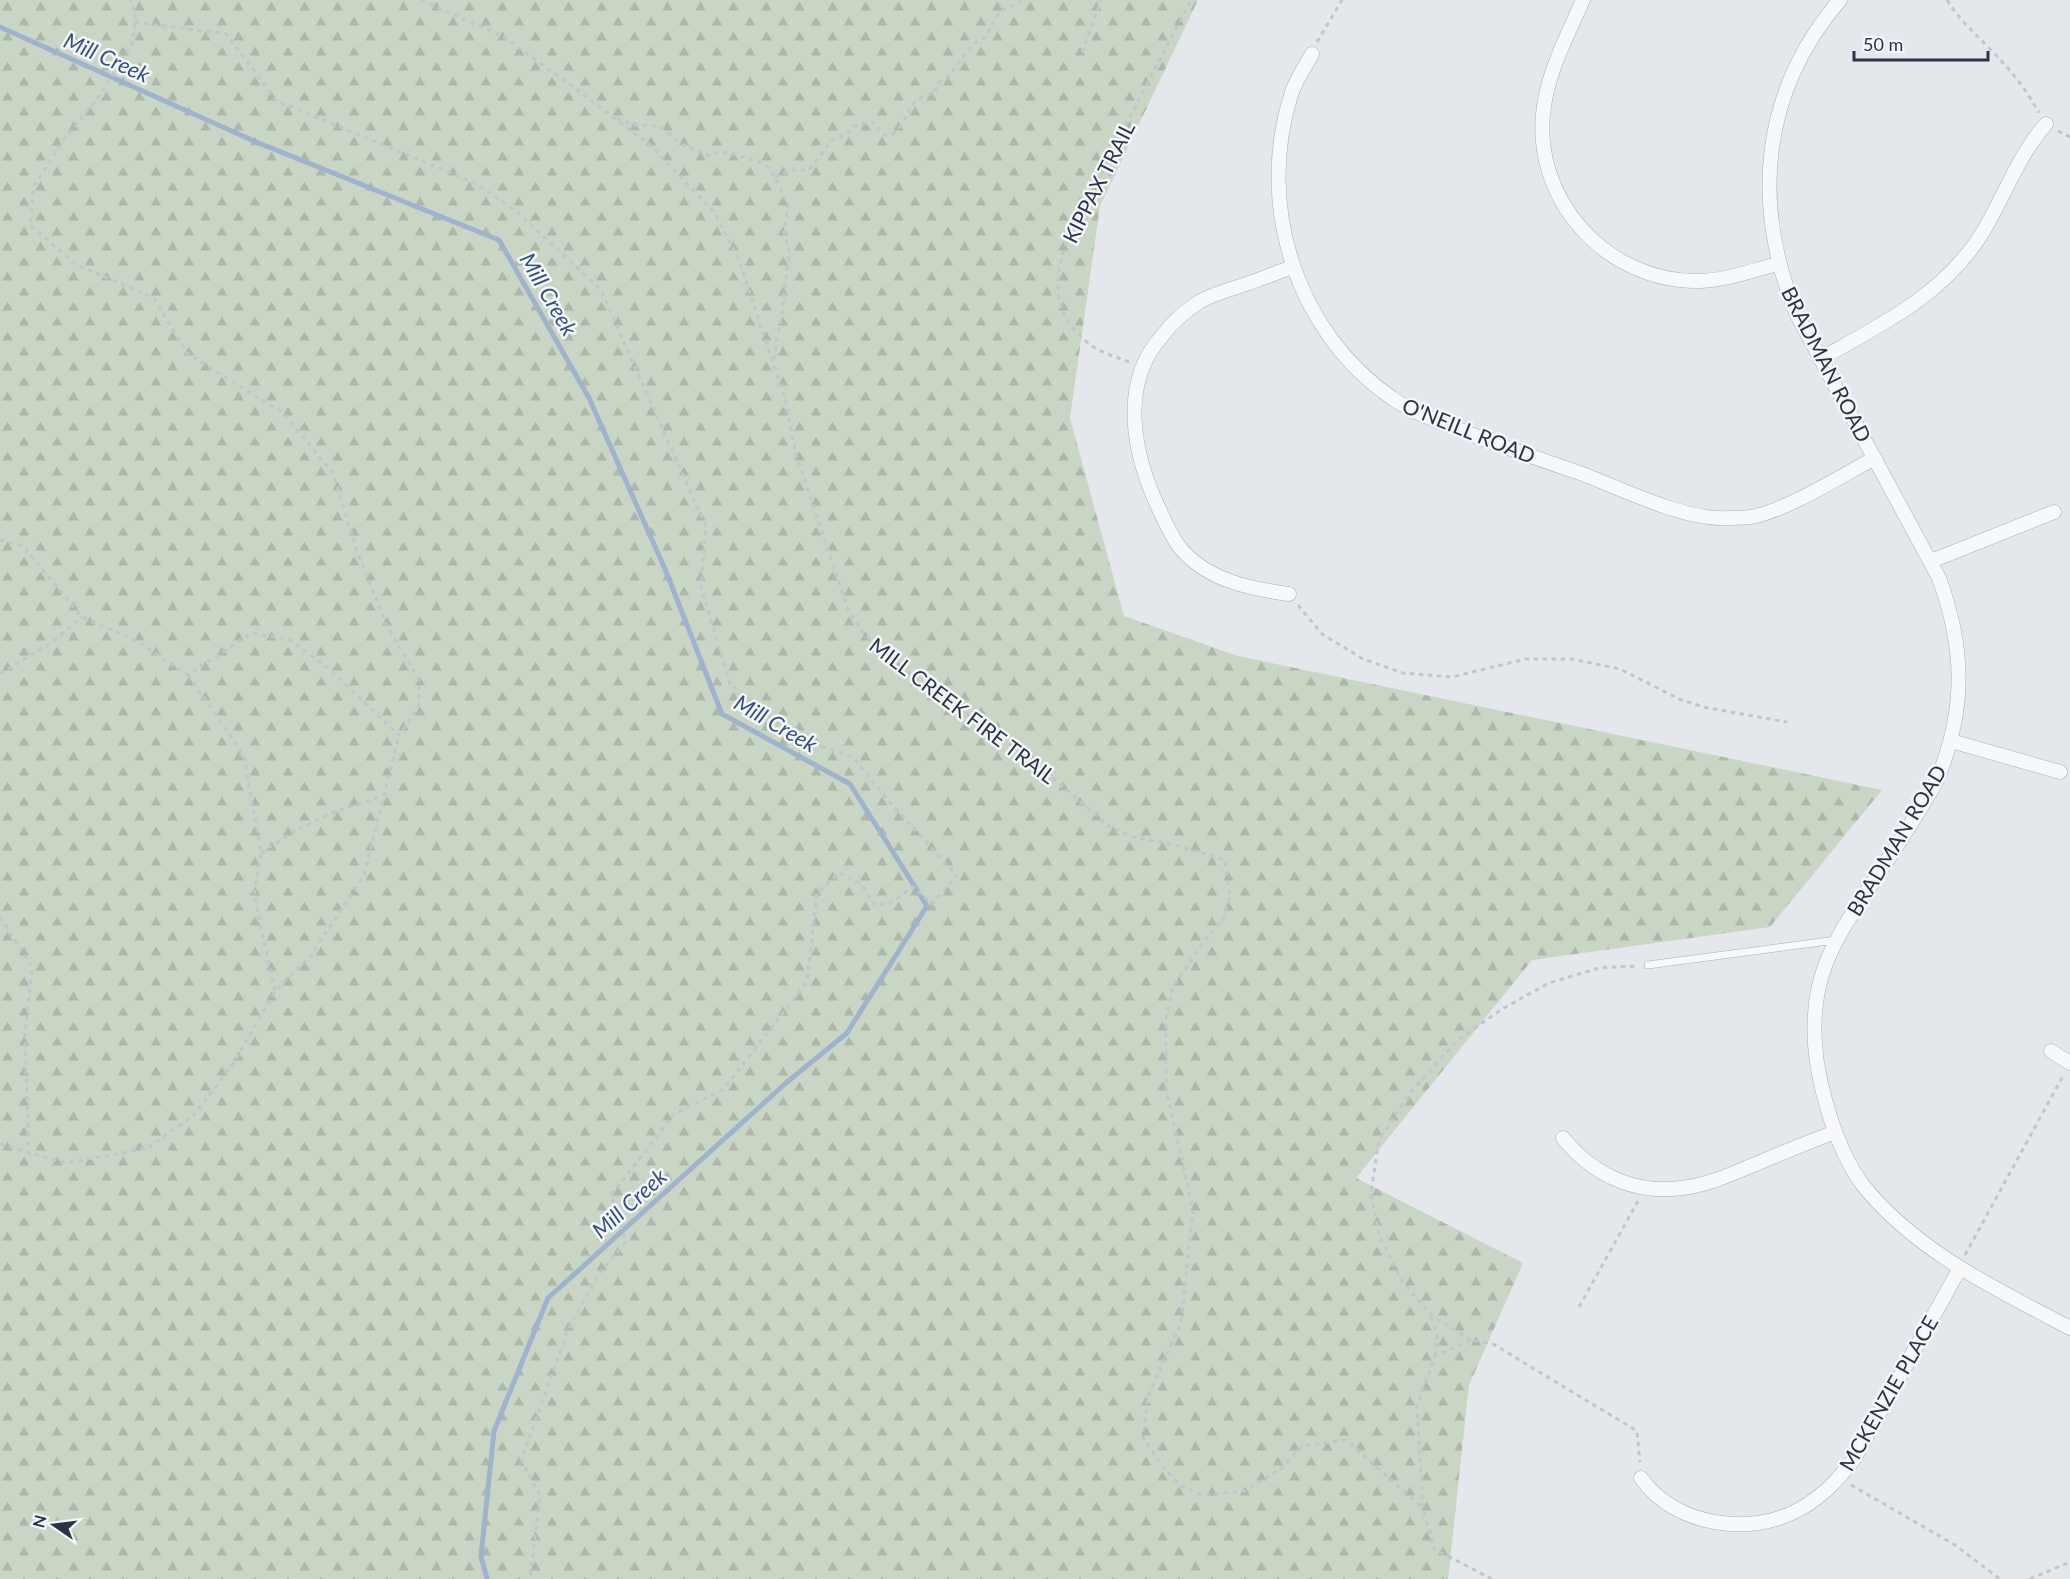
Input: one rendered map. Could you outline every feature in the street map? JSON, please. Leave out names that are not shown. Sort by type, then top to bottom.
[{"type":"street","points":[[1584,0],[1554,70],[1544,106],[1542,133],[1550,180],[1571,218],[1608,253],[1630,266],[1655,275],[1699,281],[1718,279],[1778,264]]},
{"type":"street","name":"BRADMAN ROAD","points":[[1840,0],[1827,15],[1797,64],[1785,92],[1776,123],[1769,183],[1770,213],[1778,264],[1797,315],[1931,561],[1947,599],[1960,670],[1959,694],[1945,761],[1928,797],[1836,940],[1821,976],[1815,1010],[1818,1072],[1834,1131],[1862,1182],[1887,1211],[1910,1233],[1960,1268],[2070,1328]]},
{"type":"street","name":"O'NEILL ROAD","points":[[1312,54],[1291,93],[1280,140],[1280,207],[1285,240],[1292,267],[1308,301],[1332,342],[1363,374],[1392,398],[1426,416],[1479,438],[1687,514],[1726,519],[1756,516],[1791,502],[1875,458]]},
{"type":"street","points":[[1820,359],[1916,303],[1948,275],[1978,239],[2025,150],[2046,124]]},
{"type":"street","points":[[1289,594],[1258,590],[1233,582],[1208,571],[1182,551],[1150,491],[1134,426],[1134,400],[1142,368],[1160,338],[1178,319],[1200,302],[1292,267]]},
{"type":"street","points":[[1931,561],[2054,512]]},
{"type":"street","points":[[1951,741],[2060,772]]},
{"type":"street","points":[[2051,1051],[2070,1063]]},
{"type":"street","points":[[1563,1138],[1590,1166],[1616,1179],[1645,1187],[1671,1189],[1707,1182],[1834,1131]]},
{"type":"street","name":"MCKENZIE PLACE","points":[[1641,1478],[1649,1490],[1669,1505],[1695,1517],[1720,1523],[1743,1524],[1767,1521],[1798,1511],[1819,1497],[1839,1478],[1854,1459],[1960,1268]]},
{"type":"lane","points":[[1648,965],[1836,940]]},
{"type":"path","points":[[0,1144],[66,1163],[147,1148],[194,1115],[233,1064],[275,991],[310,957],[364,875],[399,735],[419,706],[419,680],[387,626],[357,551],[333,473],[283,413],[188,354],[154,298],[77,265],[30,225],[34,186],[65,138],[98,99],[132,44],[136,14],[130,0]]},
{"type":"path","name":"MILL CREEK FIRE TRAIL","points":[[421,0],[504,38],[650,146],[715,213],[739,260],[785,399],[796,454],[848,609],[863,633],[904,670],[942,699],[1004,736],[1110,827],[1136,838],[1172,844],[1225,860],[1230,897],[1223,919],[1202,944],[1173,987],[1166,1018],[1166,1088],[1193,1211],[1181,1323],[1148,1396],[1143,1437],[1161,1465],[1180,1485],[1202,1495],[1244,1491],[1281,1469],[1302,1446],[1346,1440],[1423,1508]]},
{"type":"path","points":[[775,177],[791,170],[809,170],[833,139],[845,135],[854,126],[872,122],[879,132],[890,135],[899,128],[914,103],[934,93],[939,82],[948,77],[973,44],[986,37],[1001,11],[1023,0]]},
{"type":"path","points":[[1082,52],[1101,0]]},
{"type":"path","name":"KIPPAX TRAIL","points":[[1142,368],[1092,346],[1066,322],[1058,297],[1059,261],[1070,231],[1191,0]]},
{"type":"path","points":[[1312,54],[1320,34],[1342,0]]},
{"type":"path","points":[[1947,0],[1961,22],[1990,48],[2023,85],[2046,124],[2070,137]]},
{"type":"path","points":[[135,22],[226,34],[277,101],[475,183],[516,211],[601,290],[706,527],[701,587],[730,684],[794,737],[853,757],[887,799],[957,876],[932,904],[913,888],[888,904],[875,905],[861,884],[839,873],[817,893],[807,981],[724,1089],[675,1114],[611,1195],[626,1242],[598,1275],[568,1330],[521,1460],[540,1496],[530,1579]]},
{"type":"path","points":[[612,117],[633,125],[659,126],[681,144],[710,156],[719,152],[730,153],[765,164],[775,177],[788,205],[784,232],[789,251],[774,367]]},
{"type":"path","points":[[0,540],[23,546],[82,616],[137,641],[188,675],[244,756],[261,853],[254,895],[275,991]]},
{"type":"path","points":[[1289,594],[1322,634],[1363,659],[1403,674],[1452,677],[1526,659],[1572,659],[1620,669],[1679,699],[1703,707],[1788,722]]},
{"type":"path","points":[[0,674],[52,642],[82,616]]},
{"type":"path","points":[[188,675],[251,633],[290,640],[329,669],[399,735]]},
{"type":"path","points":[[261,853],[296,830],[332,813],[385,795]]},
{"type":"path","points":[[0,917],[32,967],[25,1035],[29,1153]]},
{"type":"path","points":[[1641,1478],[1637,1431],[1493,1344],[1471,1340],[1431,1315],[1401,1280],[1379,1235],[1371,1193],[1379,1140],[1411,1092],[1457,1041],[1502,1009],[1549,983],[1599,968],[1648,965]]},
{"type":"path","points":[[1960,1268],[2070,1063]]},
{"type":"path","points":[[1578,1307],[1645,1187]]},
{"type":"path","points":[[1431,1315],[1437,1336],[1435,1356],[1418,1406],[1423,1508],[1434,1549],[1492,1579]]},
{"type":"path","points":[[1435,1356],[1471,1340]]},
{"type":"path","points":[[1839,1478],[1955,1545],[2000,1579]]},
{"type":"path","points":[[2030,1579],[2070,1562]]},
{"type":"green space","points":[[0,0],[1198,0],[1100,206],[1070,418],[1124,616],[1238,656],[1882,790],[1770,927],[1532,960],[1356,1178],[1523,1263],[1469,1385],[1448,1579],[0,1579]]},
{"type":"waterway","name":"Mill Creek","points":[[0,27],[254,141],[499,240],[589,398],[665,569],[722,714],[850,784],[927,906],[847,1033],[786,1083],[548,1298],[494,1431],[481,1556],[487,1579]]}]
